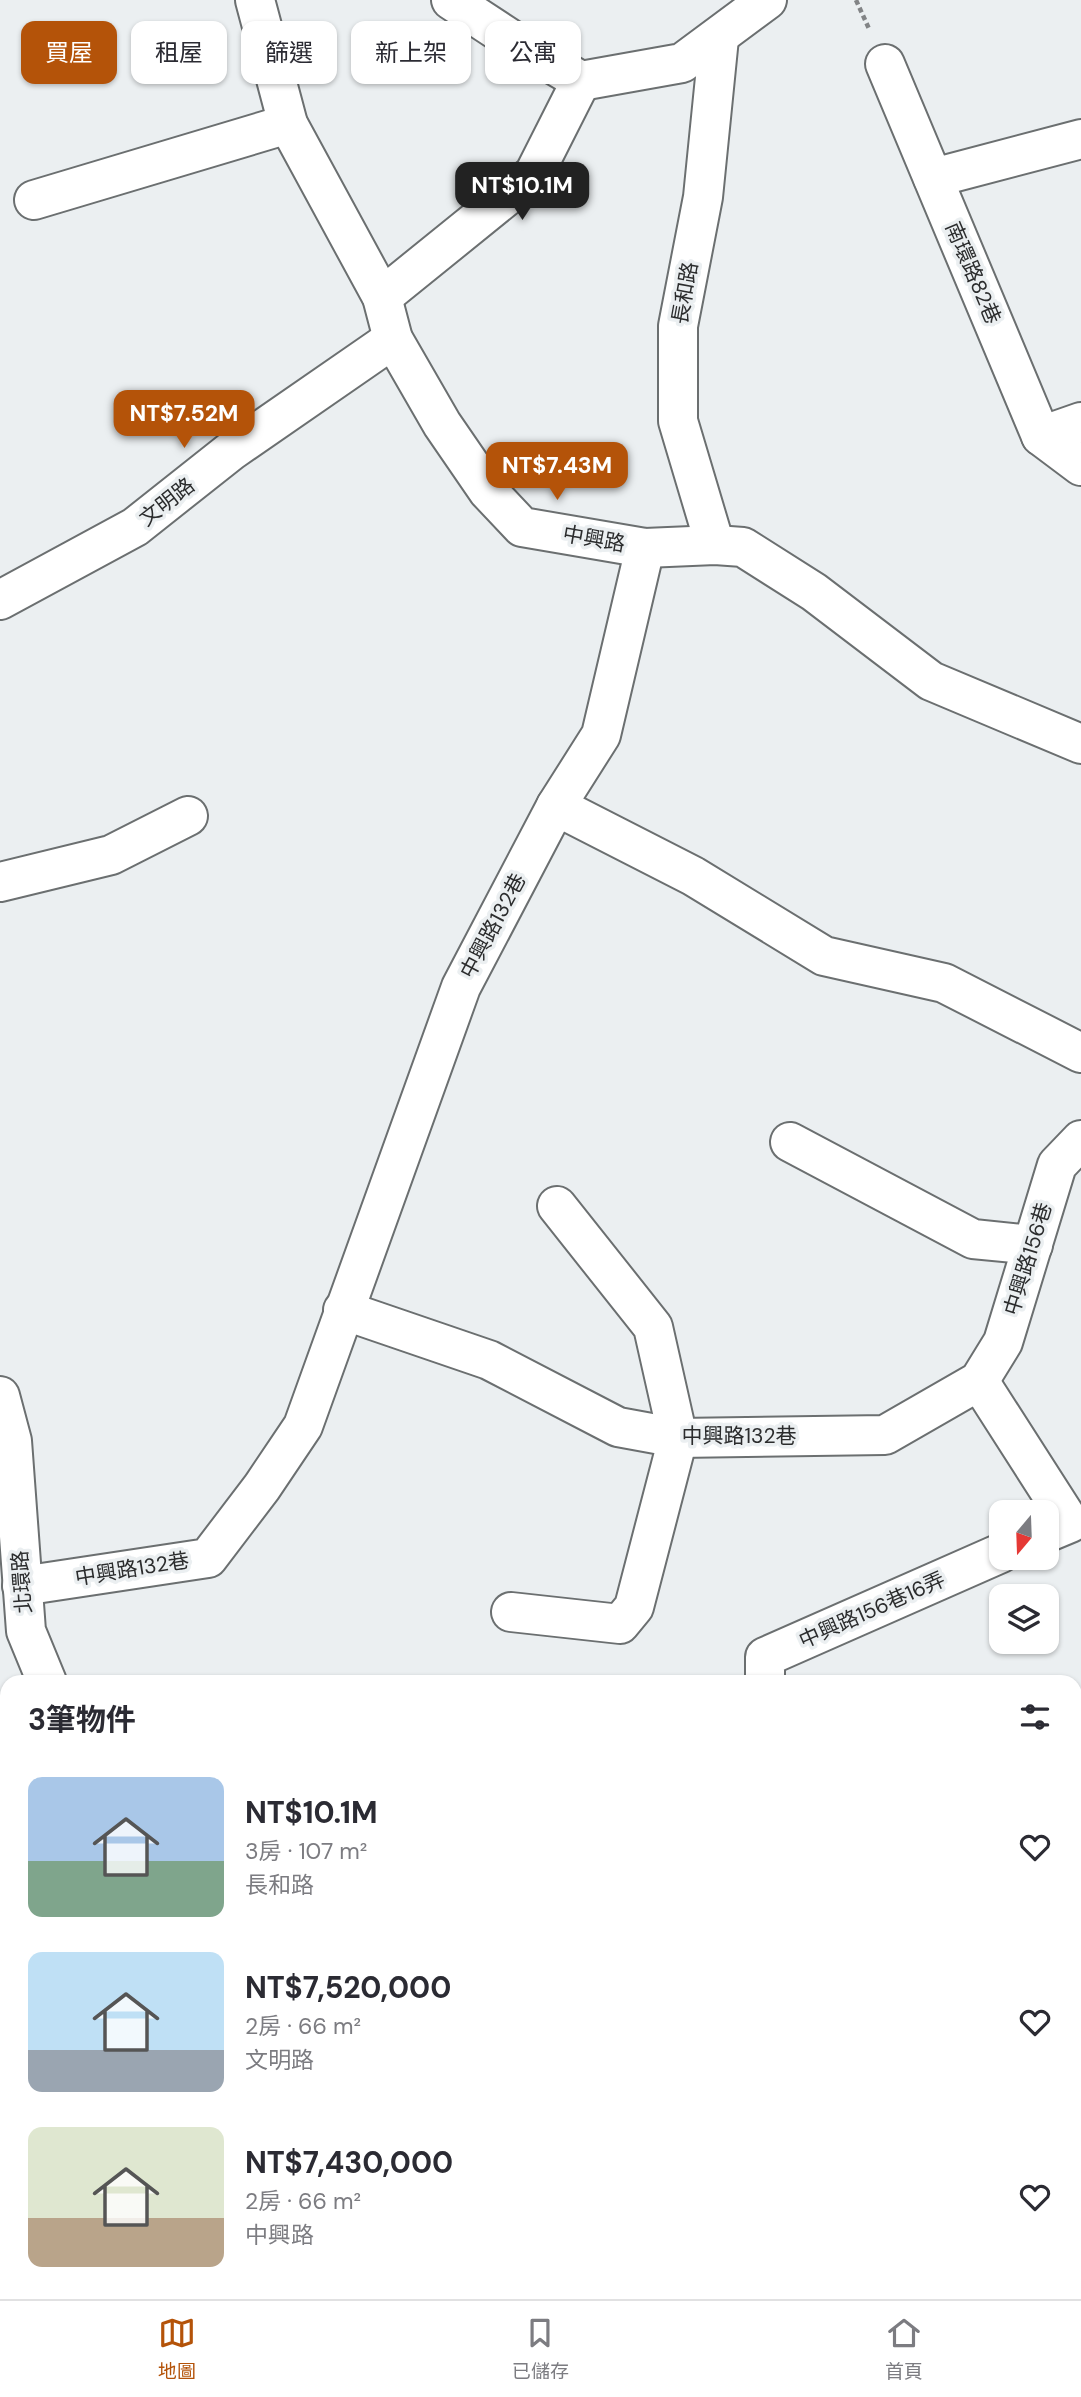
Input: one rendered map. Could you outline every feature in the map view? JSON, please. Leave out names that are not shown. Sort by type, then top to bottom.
[{"type":"street","name":"中興路","points":[[256,0],[288,124],[382,297],[393,340],[442,424],[488,491],[522,527],[645,548],[715,545],[743,547],[814,592],[931,681],[1081,744]]},
{"type":"street","points":[[451,0],[485,22]]},
{"type":"street","points":[[581,81],[682,63],[767,0]]},
{"type":"street","name":"長和路","points":[[715,545],[678,421],[678,326],[703,197],[719,38]]},
{"type":"street","name":"南環路82巷","points":[[885,64],[1041,436]]},
{"type":"street","points":[[382,297],[534,174],[579,84]]},
{"type":"street","points":[[34,200],[288,124]]},
{"type":"street","points":[[933,178],[1081,139]]},
{"type":"street","name":"文明路","points":[[0,600],[135,527],[231,451],[393,340]]},
{"type":"street","points":[[1041,436],[1081,422]]},
{"type":"street","points":[[1041,436],[1081,466]]},
{"type":"street","name":"中興路132巷","points":[[22,1586],[208,1558],[262,1487],[303,1426],[461,987],[556,806],[601,736],[645,548]]},
{"type":"street","points":[[556,806],[693,876],[824,956],[944,983],[1081,1053]]},
{"type":"street","points":[[0,882],[111,855],[188,816]]},
{"type":"street","name":"中興路156巷","points":[[979,1381],[1003,1342],[1057,1165],[1081,1140]]},
{"type":"street","points":[[790,1143],[973,1238],[1032,1245]]},
{"type":"street","points":[[511,1612],[621,1624],[634,1607],[678,1438],[653,1327],[558,1206]]},
{"type":"street","name":"中興路132巷","points":[[343,1310],[489,1360],[618,1427],[678,1438],[885,1435],[979,1381]]},
{"type":"street","points":[[979,1381],[1055,1500]]},
{"type":"street","name":"北環路","points":[[0,1395],[12,1441],[26,1631],[44,1675]]},
{"type":"street","points":[[1059,1506],[1070,1523],[1059,1528]]},
{"type":"street","name":"中興路156巷16弄","points":[[765,1675],[765,1657],[989,1558]]}]
